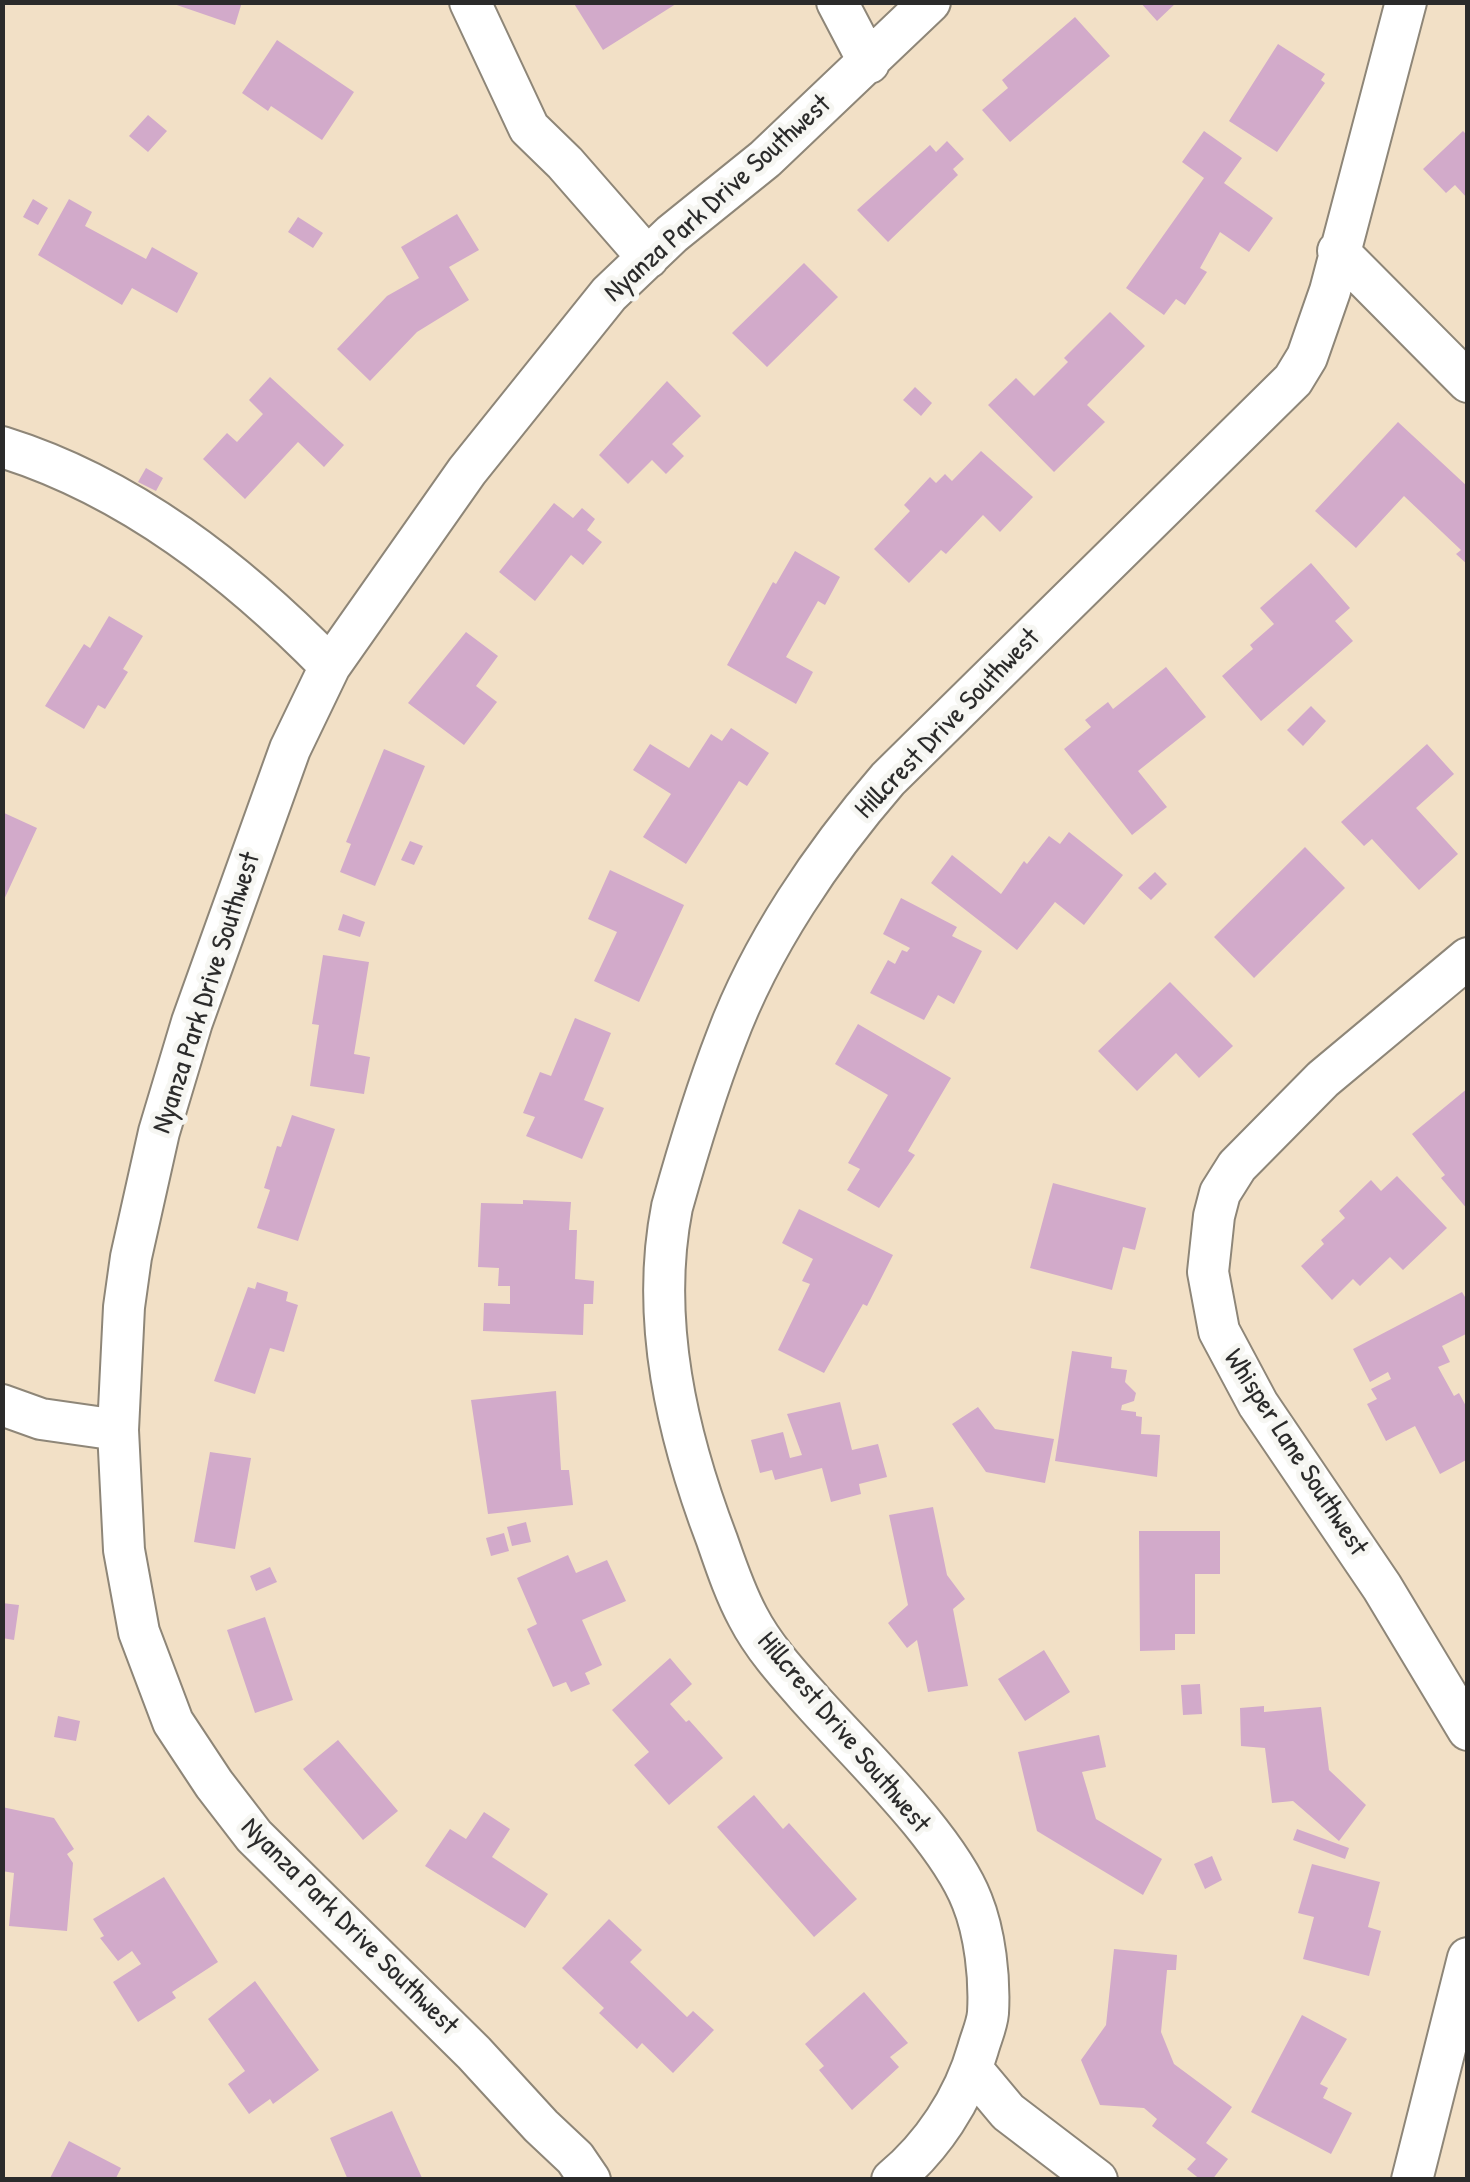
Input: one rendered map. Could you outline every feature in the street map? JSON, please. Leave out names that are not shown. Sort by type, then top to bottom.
[{"type":"street","points":[[470,2],[529,128],[648,258]]},
{"type":"street","points":[[838,2],[869,62]]},
{"type":"street","name":"Nyanza Park Drive Southwest","points":[[590,2180],[576,2158],[474,2053],[254,1836],[173,1722],[139,1632],[124,1550],[118,1430],[124,1307],[159,1132],[192,1022],[283,767],[330,666],[467,470],[610,294],[764,159],[930,2]]},
{"type":"street","name":"Hillcrest Drive Southwest","points":[[892,2180],[910,2165],[962,2096],[988,2014],[982,1936],[972,1901],[958,1874],[926,1829],[779,1664],[748,1618],[691,1470],[668,1358],[664,1316],[666,1236],[672,1207],[727,1036],[776,936],[854,818],[888,779],[1293,380],[1317,332],[1406,2]]},
{"type":"street","points":[[1338,252],[1468,382]]},
{"type":"street","points":[[2,447],[78,475],[154,517],[284,619],[330,666]]},
{"type":"street","name":"Whisper Lane Southwest","points":[[1468,958],[1324,1079],[1237,1166],[1220,1192],[1208,1272],[1219,1331],[1258,1404],[1382,1587],[1468,1730]]},
{"type":"street","points":[[2,1405],[41,1418],[118,1430]]},
{"type":"street","points":[[1412,2180],[1468,1958]]},
{"type":"street","points":[[972,2068],[1008,2112],[1097,2180]]},
{"type":"building","points":[[168,2],[242,2],[235,25]]},
{"type":"building","points":[[573,2],[598,3],[679,2],[603,50]]},
{"type":"building","points":[[1140,2],[1177,2],[1157,21]]},
{"type":"building","points":[[1075,17],[1110,56],[1010,142],[982,110],[1008,88],[1002,80]]},
{"type":"building","points":[[277,40],[354,92],[322,140],[271,106],[268,111],[242,93]]},
{"type":"building","points":[[1278,44],[1325,74],[1321,80],[1325,83],[1277,152],[1229,121]]},
{"type":"building","points":[[148,115],[167,131],[148,152],[129,136]]},
{"type":"building","points":[[1204,131],[1242,158],[1224,183],[1273,218],[1249,252],[1220,232],[1200,268],[1207,272],[1185,305],[1176,299],[1164,315],[1126,288],[1204,178],[1182,162]]},
{"type":"building","points":[[1463,131],[1468,136],[1468,199],[1455,185],[1446,193],[1423,169]]},
{"type":"building","points":[[947,141],[964,159],[953,169],[958,175],[888,242],[857,210],[930,145],[936,152]]},
{"type":"building","points":[[33,199],[48,208],[38,225],[23,217]]},
{"type":"building","points":[[69,199],[92,212],[85,226],[146,259],[152,247],[198,273],[177,313],[132,288],[122,305],[38,255]]},
{"type":"building","points":[[457,214],[479,250],[449,267],[469,300],[417,332],[370,381],[337,349],[387,296],[419,278],[401,247]]},
{"type":"building","points":[[298,217],[323,233],[313,248],[288,232]]},
{"type":"building","points":[[804,263],[838,297],[767,367],[732,333]]},
{"type":"building","points":[[1110,312],[1145,346],[1087,405],[1105,422],[1054,472],[988,405],[1016,378],[1034,396],[1068,362],[1064,358]]},
{"type":"building","points":[[270,377],[344,445],[324,467],[298,442],[245,499],[203,459],[227,433],[237,442],[263,414],[249,400]]},
{"type":"building","points":[[667,381],[701,416],[672,444],[684,456],[666,474],[652,460],[628,484],[599,455]]},
{"type":"building","points":[[915,387],[932,403],[921,416],[903,400]]},
{"type":"building","points":[[1398,422],[1468,487],[1468,565],[1456,554],[1461,550],[1404,496],[1356,548],[1315,511]]},
{"type":"building","points":[[981,451],[1033,497],[1000,532],[983,515],[946,554],[941,550],[909,583],[874,549],[910,511],[904,505],[930,477],[936,483],[945,474],[952,481]]},
{"type":"building","points":[[146,468],[163,478],[156,491],[138,482]]},
{"type":"building","points":[[554,503],[573,518],[582,508],[595,519],[587,530],[602,542],[583,565],[571,555],[535,601],[499,572]]},
{"type":"building","points":[[795,551],[840,577],[825,605],[818,601],[786,657],[813,672],[796,704],[727,665],[773,582],[776,584]]},
{"type":"building","points":[[1311,563],[1350,608],[1335,621],[1353,641],[1261,721],[1222,676],[1274,624],[1260,608]]},
{"type":"building","points":[[109,616],[143,636],[123,669],[128,672],[105,709],[98,705],[84,729],[45,706],[84,644],[90,648]]},
{"type":"building","points":[[466,632],[498,656],[476,686],[497,702],[464,745],[408,703]]},
{"type":"building","points":[[1166,667],[1206,717],[1138,771],[1167,807],[1132,835],[1064,749],[1091,727],[1085,720],[1108,702],[1113,709]]},
{"type":"building","points":[[1311,706],[1326,721],[1303,746],[1287,730]]},
{"type":"building","points":[[731,728],[769,753],[747,786],[739,781],[686,864],[643,837],[671,794],[633,770],[650,744],[689,768],[711,734],[722,741]]},
{"type":"building","points":[[1427,744],[1454,774],[1416,808],[1458,854],[1419,890],[1372,839],[1364,846],[1341,822]]},
{"type":"building","points":[[384,749],[425,766],[375,886],[340,872],[351,844],[346,842]]},
{"type":"building","points":[[2,812],[37,828],[2,904]]},
{"type":"building","points":[[1069,832],[1123,875],[1084,925],[1055,902],[1017,950],[931,883],[952,855],[1001,894],[1024,861],[1027,864],[1049,836],[1060,844]]},
{"type":"building","points":[[410,841],[423,846],[414,865],[401,860]]},
{"type":"building","points":[[1305,847],[1345,888],[1254,978],[1214,937]]},
{"type":"building","points":[[610,870],[684,905],[639,1002],[594,981],[617,932],[588,919]]},
{"type":"building","points":[[1155,872],[1167,884],[1151,900],[1138,888]]},
{"type":"building","points":[[901,898],[957,927],[952,936],[982,951],[954,1004],[938,995],[924,1020],[870,993],[888,960],[895,964],[902,950],[907,952],[910,948],[883,934]]},
{"type":"building","points":[[343,914],[365,922],[360,937],[338,930]]},
{"type":"building","points":[[323,955],[369,962],[354,1054],[370,1057],[364,1094],[310,1086],[319,1025],[312,1024]]},
{"type":"building","points":[[1170,982],[1233,1046],[1199,1078],[1176,1053],[1137,1091],[1098,1051]]},
{"type":"building","points":[[575,1018],[611,1033],[584,1100],[604,1108],[582,1159],[526,1136],[535,1117],[523,1113],[540,1072],[551,1076]]},
{"type":"building","points":[[858,1024],[951,1078],[908,1151],[915,1155],[879,1208],[847,1190],[860,1169],[848,1163],[888,1095],[835,1064]]},
{"type":"building","points":[[1468,1088],[1468,1210],[1412,1134]]},
{"type":"building","points":[[292,1115],[335,1129],[298,1241],[257,1228],[270,1190],[264,1188],[277,1146],[281,1147]]},
{"type":"building","points":[[1397,1176],[1447,1228],[1403,1270],[1390,1257],[1360,1286],[1353,1279],[1332,1300],[1301,1266],[1345,1218],[1339,1211],[1371,1180],[1381,1191]]},
{"type":"building","points":[[1053,1183],[1146,1208],[1135,1250],[1123,1247],[1112,1290],[1030,1268]]},
{"type":"building","points":[[523,1200],[571,1202],[569,1230],[577,1230],[575,1279],[594,1281],[593,1304],[584,1304],[583,1335],[483,1331],[484,1303],[510,1304],[510,1286],[498,1286],[499,1268],[478,1267],[481,1203],[523,1204]]},
{"type":"building","points":[[799,1209],[893,1255],[867,1306],[863,1304],[824,1373],[778,1350],[810,1284],[802,1281],[813,1259],[782,1243]]},
{"type":"building","points":[[257,1282],[288,1292],[286,1301],[298,1305],[284,1352],[270,1348],[255,1394],[214,1381],[248,1287],[255,1289]]},
{"type":"building","points":[[1462,1292],[1468,1302],[1468,1333],[1442,1346],[1450,1362],[1438,1367],[1454,1396],[1459,1393],[1468,1410],[1468,1459],[1440,1474],[1415,1426],[1386,1441],[1367,1404],[1377,1399],[1371,1389],[1391,1379],[1388,1372],[1370,1382],[1353,1349]]},
{"type":"building","points":[[1072,1351],[1112,1357],[1111,1368],[1127,1370],[1125,1382],[1136,1393],[1134,1401],[1122,1405],[1121,1410],[1142,1417],[1141,1434],[1160,1435],[1157,1477],[1055,1461]]},
{"type":"building","points":[[556,1391],[561,1470],[569,1470],[573,1505],[488,1514],[471,1400]]},
{"type":"building","points":[[840,1402],[852,1450],[878,1444],[887,1477],[859,1484],[861,1494],[831,1502],[822,1468],[775,1480],[772,1470],[760,1473],[751,1440],[783,1432],[790,1458],[802,1455],[787,1414]]},
{"type":"building","points":[[978,1407],[995,1429],[1054,1439],[1045,1483],[986,1472],[952,1424]]},
{"type":"building","points":[[210,1452],[251,1458],[235,1549],[194,1542]]},
{"type":"building","points":[[933,1507],[947,1575],[965,1599],[953,1609],[968,1686],[928,1692],[917,1640],[907,1648],[888,1623],[908,1605],[889,1515]]},
{"type":"building","points":[[526,1522],[531,1542],[512,1546],[507,1527]]},
{"type":"building","points":[[1139,1531],[1220,1531],[1220,1574],[1195,1574],[1195,1634],[1175,1634],[1175,1650],[1140,1651]]},
{"type":"building","points":[[504,1533],[509,1551],[491,1556],[486,1538]]},
{"type":"building","points":[[568,1555],[576,1573],[607,1560],[626,1601],[582,1620],[602,1665],[585,1673],[590,1684],[571,1692],[566,1682],[553,1687],[527,1629],[537,1624],[517,1578]]},
{"type":"building","points":[[270,1567],[277,1582],[256,1591],[250,1576]]},
{"type":"building","points":[[2,1603],[19,1605],[14,1640],[2,1638]]},
{"type":"building","points":[[265,1617],[293,1700],[255,1713],[227,1630]]},
{"type":"building","points":[[1044,1650],[1070,1692],[1025,1721],[998,1679]]},
{"type":"building","points":[[670,1658],[692,1684],[670,1704],[723,1758],[669,1805],[634,1765],[649,1752],[612,1710]]},
{"type":"building","points":[[1200,1684],[1202,1714],[1183,1715],[1181,1685]]},
{"type":"building","points":[[1264,1706],[1264,1712],[1321,1707],[1329,1770],[1366,1805],[1339,1841],[1293,1801],[1272,1803],[1265,1748],[1241,1746],[1240,1708]]},
{"type":"building","points":[[58,1716],[80,1721],[76,1741],[54,1737]]},
{"type":"building","points":[[1099,1735],[1106,1767],[1082,1772],[1096,1819],[1162,1859],[1143,1895],[1037,1831],[1018,1752]]},
{"type":"building","points":[[338,1740],[398,1811],[363,1840],[303,1769]]},
{"type":"building","points":[[754,1795],[783,1829],[789,1823],[857,1899],[814,1937],[717,1827]]},
{"type":"building","points":[[2,1807],[54,1818],[74,1849],[67,1854],[73,1863],[67,1931],[9,1926],[14,1873],[2,1871]]},
{"type":"building","points":[[484,1812],[510,1829],[492,1857],[548,1894],[525,1928],[425,1866],[450,1829],[466,1839]]},
{"type":"building","points":[[1297,1829],[1349,1848],[1345,1859],[1293,1840]]},
{"type":"building","points":[[1212,1856],[1222,1880],[1205,1889],[1194,1864]]},
{"type":"building","points":[[1312,1864],[1380,1882],[1368,1927],[1381,1931],[1369,1976],[1303,1959],[1314,1917],[1298,1913]]},
{"type":"building","points":[[164,1877],[218,1962],[172,1992],[176,1998],[138,2022],[113,1982],[141,1964],[132,1951],[118,1961],[100,1938],[104,1936],[93,1919]]},
{"type":"building","points":[[609,1919],[642,1950],[630,1962],[687,2017],[693,2011],[714,2030],[673,2073],[642,2043],[637,2049],[599,2013],[604,2008],[562,1968]]},
{"type":"building","points":[[1114,1949],[1177,1955],[1176,1970],[1167,1970],[1161,2032],[1174,2064],[1232,2107],[1206,2143],[1228,2159],[1212,2180],[1201,2180],[1187,2169],[1196,2159],[1152,2126],[1157,2119],[1144,2108],[1100,2105],[1081,2060],[1106,2025]]},
{"type":"building","points":[[255,1981],[319,2070],[273,2104],[270,2099],[249,2114],[228,2084],[245,2071],[208,2019]]},
{"type":"building","points":[[864,1992],[908,2043],[890,2057],[899,2067],[852,2110],[819,2070],[824,2066],[805,2044]]},
{"type":"building","points":[[1302,2015],[1347,2039],[1320,2084],[1328,2088],[1323,2098],[1352,2113],[1331,2154],[1251,2112]]},
{"type":"building","points":[[392,2111],[422,2178],[348,2180],[330,2138]]},
{"type":"building","points":[[69,2141],[121,2168],[115,2180],[49,2180]]}]
